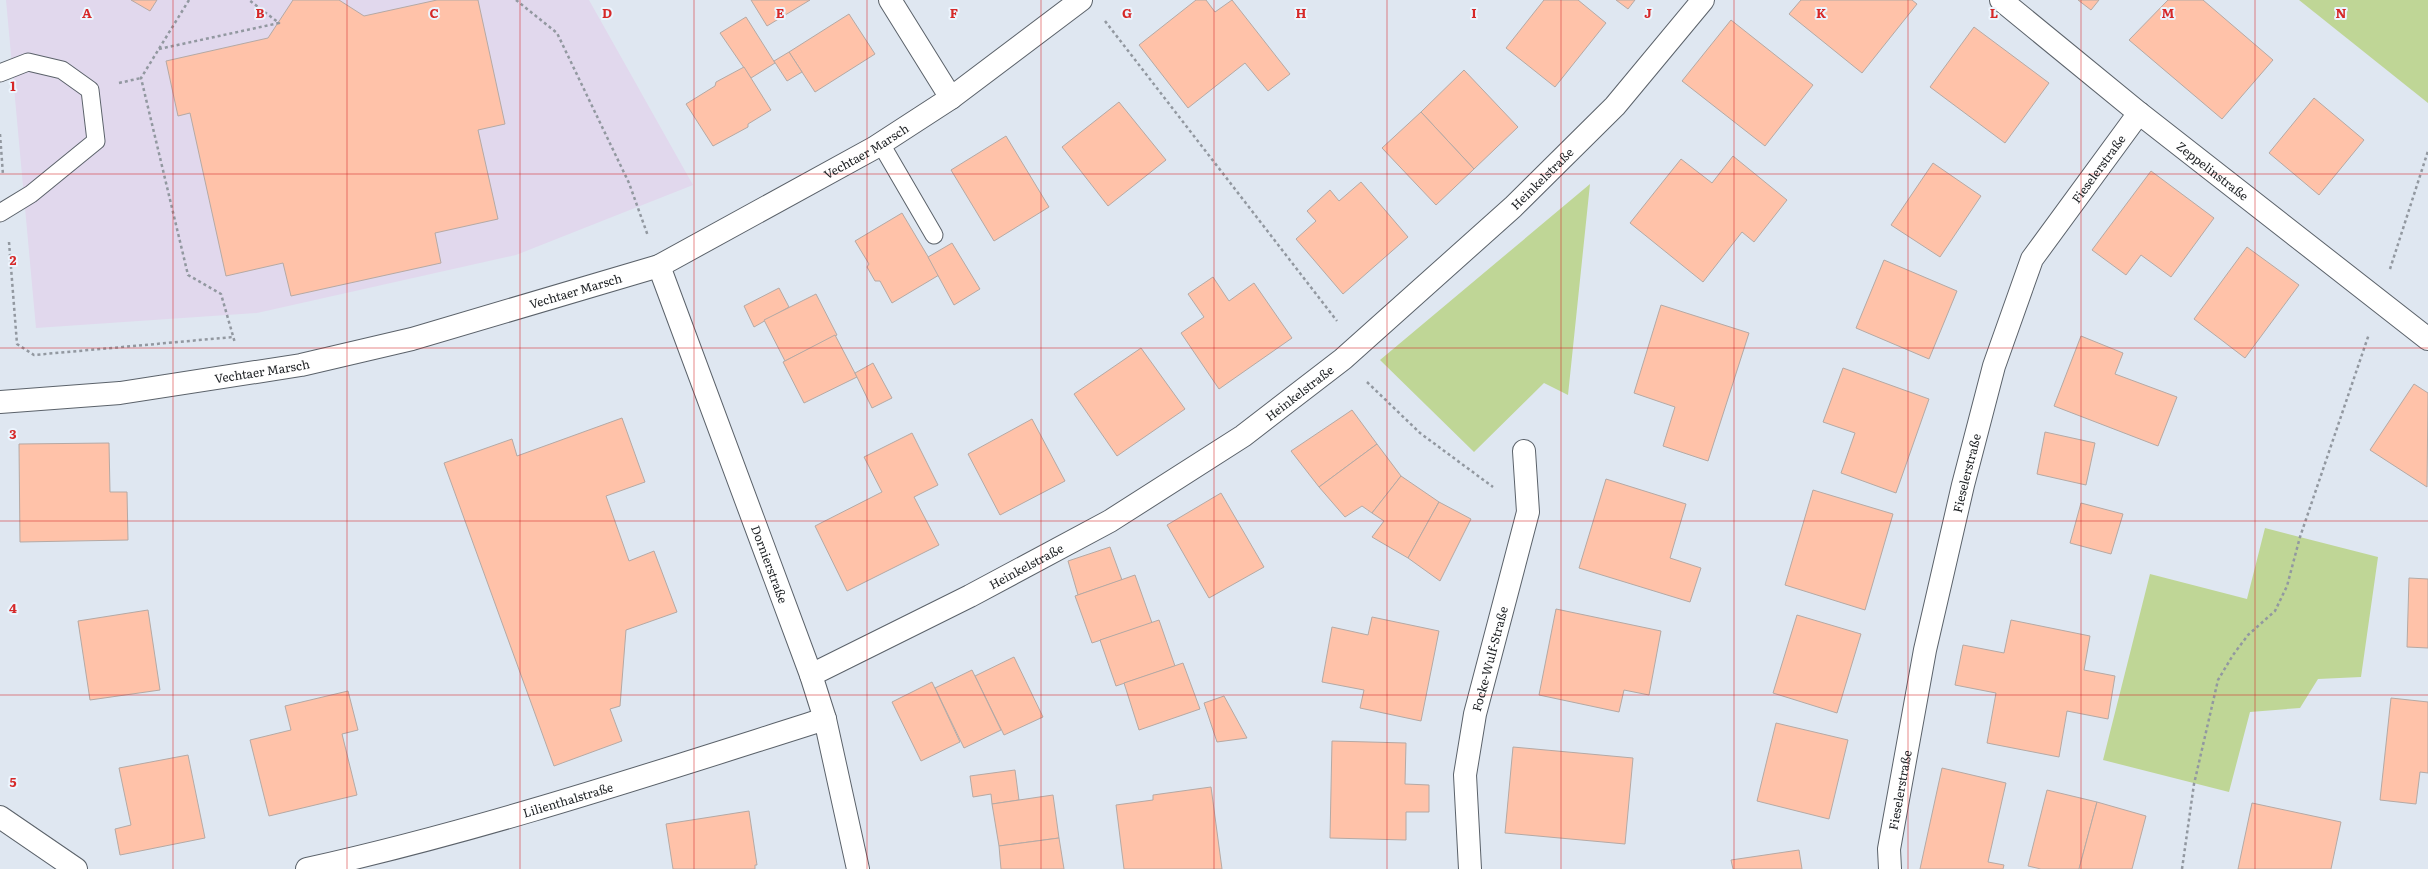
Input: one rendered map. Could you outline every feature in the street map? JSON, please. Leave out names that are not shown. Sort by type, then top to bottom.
[{"type":"street","points":[[890,0],[951,98]]},
{"type":"street","name":"Vechtaer Marsch","points":[[0,402],[120,393],[301,365],[412,339],[659,266],[881,144],[951,98],[1081,0]]},
{"type":"street","name":"Heinkelstraße","points":[[811,675],[970,596],[1110,522],[1243,436],[1350,353],[1513,207],[1615,106],[1703,0]]},
{"type":"street","name":"Zeppelinstraße","points":[[2001,0],[2139,113],[2428,339]]},
{"type":"street","name":"Fieselerstraße","points":[[1890,869],[1890,849],[1926,650],[1963,485],[1994,366],[2032,258],[2139,113]]},
{"type":"street","name":"Dornierstraße","points":[[659,266],[811,675],[825,719],[858,869]]},
{"type":"street","name":"Focke-Wulf-Straße","points":[[1470,869],[1464,775],[1475,714],[1528,512],[1524,451]]},
{"type":"street","name":"Lilienthalstraße","points":[[307,869],[365,863],[606,789],[825,719]]},
{"type":"street","points":[[0,816],[76,869]]},
{"type":"lane","points":[[0,73],[28,62],[62,70],[90,90],[96,141],[31,194],[3,212]]},
{"type":"lane","points":[[881,144],[934,235]]},
{"type":"path","points":[[189,0],[141,78],[188,275],[221,294],[244,374]]},
{"type":"path","points":[[159,49],[278,23],[249,0]]},
{"type":"path","points":[[516,0],[557,33],[630,183],[659,266]]},
{"type":"path","points":[[1104,19],[1350,353],[1420,433],[1528,512]]},
{"type":"path","points":[[0,134],[3,212],[18,344],[34,355],[233,336]]},
{"type":"path","points":[[2182,869],[2194,784],[2218,680],[2233,655],[2248,635],[2275,611],[2288,586],[2300,537],[2380,300],[2428,150]]},
{"type":"shaded area","points":[[6,0],[589,0],[693,185],[516,255],[257,313],[36,328]]},
{"type":"green space","points":[[2299,0],[2428,0],[2428,103]]},
{"type":"green space","points":[[1590,184],[1568,395],[1544,383],[1474,452],[1380,360]]},
{"type":"green space","points":[[2265,528],[2378,557],[2361,677],[2318,679],[2300,708],[2250,712],[2229,792],[2103,760],[2150,574],[2247,599]]},
{"type":"building","points":[[131,0],[157,0],[150,11]]},
{"type":"building","points":[[293,0],[339,0],[364,16],[437,0],[478,0],[505,124],[478,130],[498,219],[435,233],[441,263],[291,296],[283,263],[226,276],[190,113],[178,116],[166,61],[268,38]]},
{"type":"building","points":[[751,0],[810,0],[767,26]]},
{"type":"building","points":[[1196,0],[1206,0],[1215,12],[1232,0],[1290,74],[1268,91],[1245,63],[1188,108],[1139,45]]},
{"type":"building","points":[[1544,0],[1578,0],[1606,23],[1555,87],[1506,48]]},
{"type":"building","points":[[1616,0],[1635,0],[1628,9]]},
{"type":"building","points":[[1801,0],[1912,0],[1917,4],[1862,73],[1789,14]]},
{"type":"building","points":[[2078,0],[2099,0],[2091,10]]},
{"type":"building","points":[[2168,0],[2203,0],[2273,60],[2222,119],[2129,40]]},
{"type":"building","points":[[849,14],[875,54],[815,92],[789,52]]},
{"type":"building","points":[[746,17],[775,63],[751,78],[720,33]]},
{"type":"building","points":[[1731,20],[1813,85],[1765,146],[1682,81]]},
{"type":"building","points":[[1974,27],[2049,83],[2005,143],[1930,87]]},
{"type":"building","points":[[789,52],[802,72],[787,81],[774,61]]},
{"type":"building","points":[[744,67],[771,110],[748,124],[748,127],[713,146],[686,104],[715,86],[716,82]]},
{"type":"building","points":[[1464,70],[1518,127],[1474,169],[1421,112]]},
{"type":"building","points":[[2314,98],[2364,140],[2319,195],[2269,153]]},
{"type":"building","points":[[1119,102],[1166,160],[1108,206],[1062,147]]},
{"type":"building","points":[[1421,112],[1474,169],[1436,205],[1382,148]]},
{"type":"building","points":[[1006,136],[1049,207],[994,241],[951,170]]},
{"type":"building","points":[[1733,156],[1787,200],[1754,242],[1742,232],[1703,282],[1630,223],[1681,159],[1712,183]]},
{"type":"building","points":[[1933,163],[1981,196],[1940,257],[1891,225]]},
{"type":"building","points":[[2151,171],[2214,218],[2171,277],[2141,255],[2126,275],[2092,250]]},
{"type":"building","points":[[1361,182],[1408,237],[1343,294],[1296,239],[1316,221],[1307,211],[1330,190],[1339,201]]},
{"type":"building","points":[[902,213],[939,275],[892,303],[880,281],[875,281],[867,267],[869,264],[855,241]]},
{"type":"building","points":[[952,243],[980,289],[954,305],[928,257]]},
{"type":"building","points":[[2247,247],[2299,285],[2245,358],[2194,319]]},
{"type":"building","points":[[1884,260],[1957,291],[1929,359],[1856,328]]},
{"type":"building","points":[[1213,277],[1229,301],[1254,283],[1292,338],[1219,389],[1181,333],[1204,317],[1188,294]]},
{"type":"building","points":[[779,288],[789,307],[754,327],[744,306]]},
{"type":"building","points":[[816,294],[837,335],[785,361],[764,320]]},
{"type":"building","points":[[1661,305],[1749,333],[1708,461],[1663,446],[1675,407],[1634,393]]},
{"type":"building","points":[[835,335],[857,377],[804,403],[783,362]]},
{"type":"building","points":[[2081,336],[2123,353],[2115,374],[2177,397],[2158,446],[2054,406]]},
{"type":"building","points":[[1141,348],[1185,409],[1117,456],[1074,394]]},
{"type":"building","points":[[873,363],[892,398],[872,408],[855,373]]},
{"type":"building","points":[[1843,368],[1929,399],[1896,493],[1841,473],[1855,433],[1823,422]]},
{"type":"building","points":[[2414,384],[2428,393],[2427,487],[2370,450]]},
{"type":"building","points":[[1352,410],[1377,444],[1319,487],[1291,451]]},
{"type":"building","points":[[622,418],[645,482],[606,496],[629,561],[654,551],[677,612],[626,630],[620,706],[610,709],[622,741],[554,766],[444,463],[512,439],[517,456]]},
{"type":"building","points":[[1032,419],[1065,481],[1000,515],[968,454]]},
{"type":"building","points":[[2045,432],[2095,443],[2086,485],[2037,474]]},
{"type":"building","points":[[912,433],[938,485],[914,497],[939,545],[847,591],[815,526],[882,492],[864,457]]},
{"type":"building","points":[[109,443],[110,492],[127,492],[128,540],[20,542],[19,444]]},
{"type":"building","points":[[1377,444],[1401,476],[1372,513],[1362,506],[1345,517],[1319,487]]},
{"type":"building","points":[[1401,476],[1439,502],[1408,558],[1372,537],[1384,521],[1372,513]]},
{"type":"building","points":[[1606,479],[1686,504],[1670,558],[1701,568],[1690,602],[1579,568]]},
{"type":"building","points":[[1813,490],[1893,514],[1865,610],[1785,585]]},
{"type":"building","points":[[1221,493],[1264,567],[1209,598],[1167,525]]},
{"type":"building","points":[[1439,502],[1471,519],[1440,581],[1408,558]]},
{"type":"building","points":[[2081,503],[2123,514],[2111,554],[2070,543]]},
{"type":"building","points":[[1110,547],[1122,580],[1078,595],[1068,561]]},
{"type":"building","points":[[1135,575],[1152,623],[1092,643],[1075,596]]},
{"type":"building","points":[[2409,578],[2428,579],[2428,648],[2407,647]]},
{"type":"building","points":[[1556,609],[1661,631],[1649,695],[1624,690],[1619,712],[1539,695]]},
{"type":"building","points":[[148,610],[160,690],[90,700],[78,621]]},
{"type":"building","points":[[1797,615],[1861,634],[1837,713],[1773,693]]},
{"type":"building","points":[[1372,617],[1439,631],[1421,721],[1360,708],[1364,690],[1322,682],[1332,627],[1368,635]]},
{"type":"building","points":[[1159,620],[1175,666],[1116,686],[1100,640]]},
{"type":"building","points":[[2011,620],[2090,636],[2084,670],[2115,676],[2108,719],[2067,711],[2059,757],[1987,743],[1996,693],[1955,685],[1963,645],[2004,653]]},
{"type":"building","points":[[1014,657],[1043,717],[1004,735],[975,676]]},
{"type":"building","points":[[1183,663],[1200,709],[1139,730],[1124,683]]},
{"type":"building","points":[[972,670],[1001,730],[964,748],[935,688]]},
{"type":"building","points":[[932,682],[960,742],[921,761],[892,702]]},
{"type":"building","points":[[348,691],[358,730],[342,734],[357,795],[269,816],[250,740],[291,730],[285,706]]},
{"type":"building","points":[[1224,696],[1247,738],[1217,742],[1204,703]]},
{"type":"building","points":[[2391,698],[2428,702],[2428,773],[2420,772],[2416,804],[2380,800]]},
{"type":"building","points":[[1776,723],[1848,740],[1829,819],[1757,801]]},
{"type":"building","points":[[1332,741],[1406,743],[1405,784],[1429,785],[1429,812],[1406,812],[1406,840],[1330,838]]},
{"type":"building","points":[[1513,747],[1633,758],[1625,844],[1505,833]]},
{"type":"building","points":[[188,755],[205,838],[120,855],[115,829],[131,825],[119,768]]},
{"type":"building","points":[[1942,768],[2006,783],[1988,862],[2004,865],[2003,869],[1920,869]]},
{"type":"building","points":[[1015,770],[1019,800],[992,804],[991,794],[973,797],[970,776]]},
{"type":"building","points":[[1211,787],[1222,869],[1124,869],[1116,805],[1153,800],[1153,795]]},
{"type":"building","points":[[2047,790],[2097,802],[2079,869],[2041,869],[2028,866]]},
{"type":"building","points":[[1053,795],[1059,838],[999,846],[992,804]]},
{"type":"building","points":[[2097,802],[2146,816],[2132,869],[2079,869]]},
{"type":"building","points":[[2252,803],[2341,822],[2331,869],[2238,869]]},
{"type":"building","points":[[749,811],[757,865],[755,865],[755,869],[673,869],[666,824]]},
{"type":"building","points":[[1059,838],[1064,869],[1001,869],[999,846]]},
{"type":"building","points":[[1799,850],[1802,869],[1733,869],[1731,860]]}]
